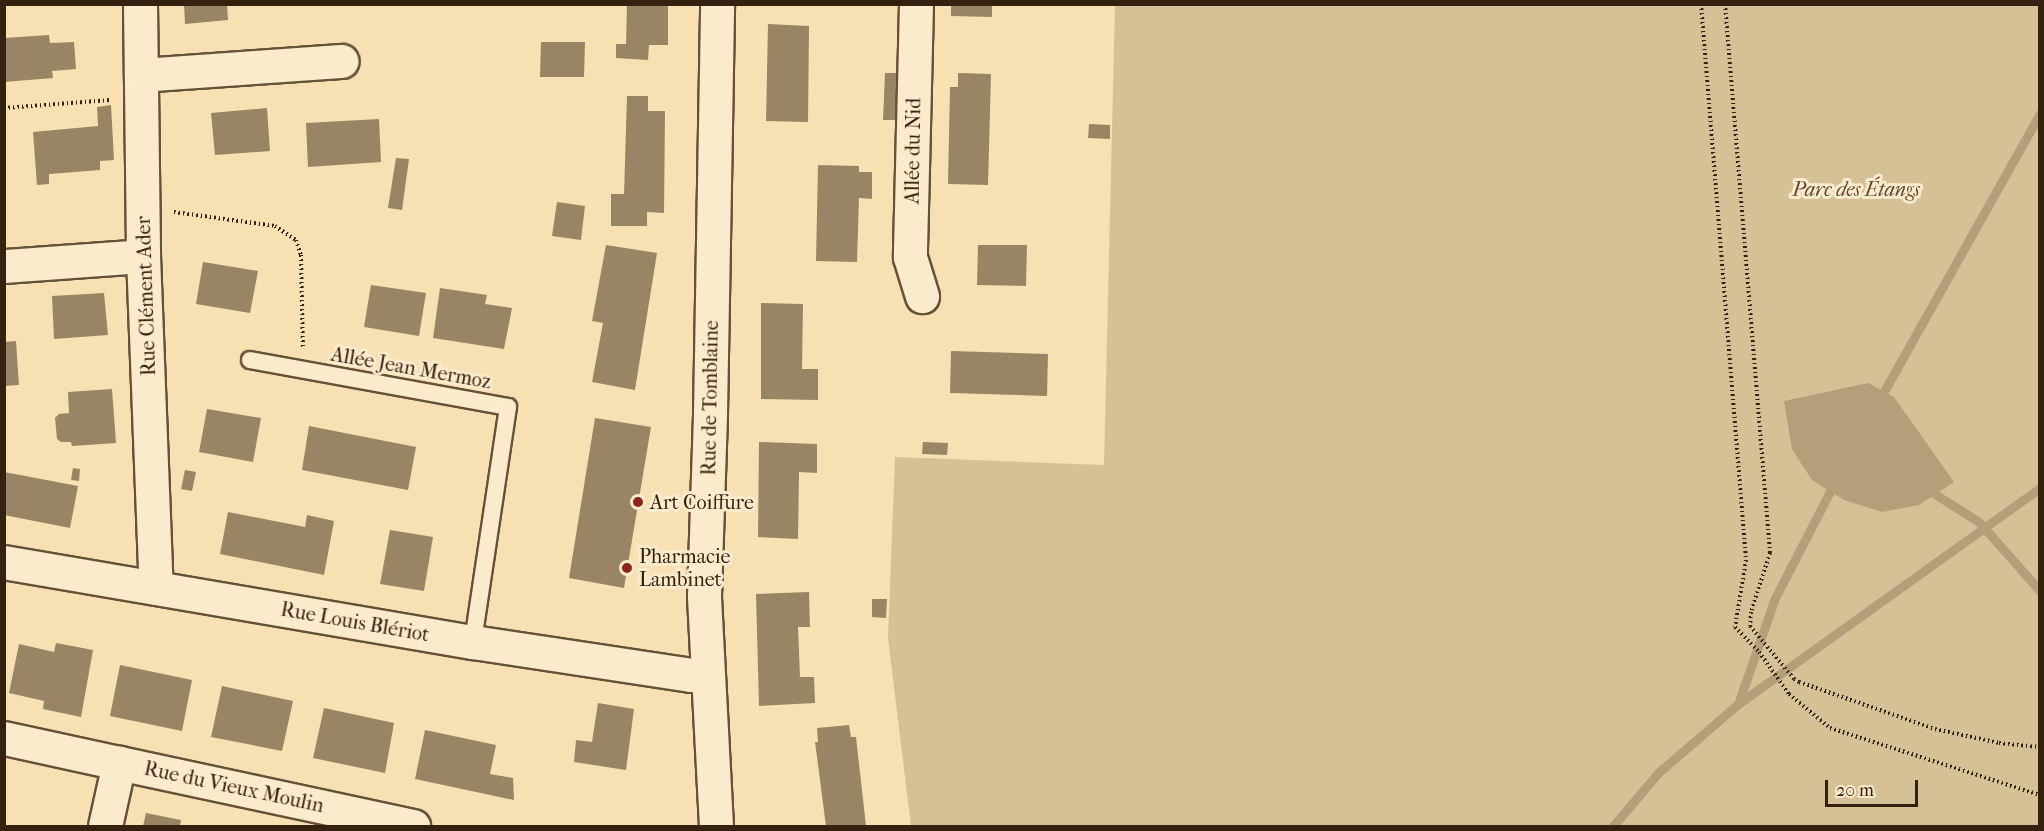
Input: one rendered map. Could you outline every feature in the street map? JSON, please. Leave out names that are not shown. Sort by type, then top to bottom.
[{"type":"street","name":"Rue Clément Ader","points":[[140,4],[143,255],[156,588]]},
{"type":"street","name":"Rue de Tomblaine","points":[[716,826],[706,675],[704,596],[717,4]]},
{"type":"street","name":"Allée du Nid","points":[[916,4],[910,257],[922,296]]},
{"type":"street","points":[[141,86],[342,61]]},
{"type":"street","points":[[4,266],[143,255]]},
{"type":"street","name":"Rue Louis Blériot","points":[[4,562],[473,642],[690,675],[706,675]]},
{"type":"street","points":[[4,738],[119,763]]},
{"type":"street","name":"Rue du Vieux Moulin","points":[[105,826],[119,763],[413,826]]},
{"type":"lane","name":"Allée Jean Mermoz","points":[[250,360],[508,407],[473,642]]},
{"type":"path","points":[[1701,4],[1746,560],[1735,627],[1789,694],[1830,728],[2040,795]]},
{"type":"path","points":[[1725,4],[1770,553],[1751,612],[1750,626],[1790,675],[1799,682],[1935,729],[1999,742],[2040,747]]},
{"type":"path","points":[[4,108],[141,86]]},
{"type":"path","points":[[143,208],[274,226],[297,240],[301,255],[303,369]]},
{"type":"green space","name":"Parc des Étangs","points":[[1115,5],[2039,5],[2039,826],[911,826],[888,638],[895,457],[1104,465]]},
{"type":"shaded area","points":[[1868,383],[1894,397],[1954,482],[1919,505],[1882,512],[1844,500],[1812,480],[1792,449],[1784,401]]},
{"type":"building","points":[[184,4],[227,4],[228,20],[185,24]]},
{"type":"building","points":[[627,4],[668,4],[668,45],[649,45],[648,60],[616,58],[616,44],[626,44]]},
{"type":"building","points":[[951,4],[992,4],[992,17],[951,16]]},
{"type":"building","points":[[768,24],[809,26],[808,122],[766,121]]},
{"type":"building","points":[[49,35],[50,43],[74,42],[76,69],[52,71],[53,78],[4,82],[4,38]]},
{"type":"building","points":[[541,42],[585,42],[584,77],[540,77]]},
{"type":"building","points":[[885,73],[900,73],[899,120],[883,120]]},
{"type":"building","points":[[958,73],[991,74],[988,185],[948,184],[950,87],[958,87]]},
{"type":"building","points":[[627,96],[648,96],[648,111],[665,111],[664,213],[647,212],[647,226],[611,226],[611,194],[624,194]]},
{"type":"building","points":[[111,105],[114,160],[100,161],[100,170],[49,174],[49,184],[37,185],[33,132],[98,126],[97,107]]},
{"type":"building","points":[[267,108],[270,151],[215,155],[211,113]]},
{"type":"building","points":[[379,119],[381,162],[308,167],[306,123]]},
{"type":"building","points":[[1089,124],[1110,125],[1110,139],[1088,138]]},
{"type":"building","points":[[396,158],[409,159],[402,210],[388,208]]},
{"type":"building","points":[[818,165],[859,166],[859,172],[872,172],[872,199],[859,198],[857,262],[816,261]]},
{"type":"building","points":[[557,202],[585,206],[581,240],[552,236]]},
{"type":"building","points":[[606,245],[657,253],[635,390],[592,382],[603,323],[592,321]]},
{"type":"building","points":[[978,245],[1027,245],[1026,286],[977,285]]},
{"type":"building","points":[[203,262],[258,271],[250,313],[196,304]]},
{"type":"building","points":[[371,285],[426,293],[419,336],[364,327]]},
{"type":"building","points":[[440,288],[487,295],[485,304],[512,308],[504,349],[433,338]]},
{"type":"building","points":[[104,293],[108,335],[54,339],[52,296]]},
{"type":"building","points":[[761,303],[803,304],[802,369],[818,369],[818,400],[761,399]]},
{"type":"building","points":[[16,341],[19,385],[4,386],[4,342]]},
{"type":"building","points":[[951,351],[1048,354],[1047,396],[950,393]]},
{"type":"building","points":[[112,389],[116,443],[72,446],[71,442],[61,442],[57,439],[55,418],[59,414],[69,413],[68,392]]},
{"type":"building","points":[[207,409],[261,418],[253,462],[199,452]]},
{"type":"building","points":[[595,418],[651,427],[624,588],[569,578]]},
{"type":"building","points":[[309,426],[416,447],[408,490],[302,470]]},
{"type":"building","points":[[759,442],[817,444],[817,473],[799,472],[798,539],[758,537]]},
{"type":"building","points":[[923,442],[948,443],[947,455],[922,454]]},
{"type":"building","points":[[73,468],[80,469],[79,481],[71,480]]},
{"type":"building","points":[[185,470],[196,472],[192,491],[181,489]]},
{"type":"building","points":[[4,472],[78,486],[70,528],[4,515]]},
{"type":"building","points":[[228,512],[305,527],[307,515],[334,521],[324,575],[220,554]]},
{"type":"building","points":[[390,530],[433,537],[424,591],[380,584]]},
{"type":"building","points":[[809,592],[810,627],[798,627],[800,677],[814,677],[815,703],[759,706],[756,594]]},
{"type":"building","points":[[872,599],[887,599],[886,618],[872,617]]},
{"type":"building","points":[[56,643],[93,650],[81,717],[43,709],[44,701],[9,693],[19,644],[54,652]]},
{"type":"building","points":[[120,665],[192,680],[182,731],[110,716]]},
{"type":"building","points":[[222,686],[293,701],[282,751],[211,737]]},
{"type":"building","points":[[598,703],[634,709],[626,770],[574,762],[576,740],[592,742]]},
{"type":"building","points":[[324,708],[394,723],[385,773],[313,758]]},
{"type":"building","points":[[849,725],[851,737],[856,737],[866,826],[826,826],[815,742],[818,742],[817,728]]},
{"type":"building","points":[[425,730],[496,745],[490,774],[513,778],[514,800],[415,779]]},
{"type":"building","points":[[146,813],[181,820],[180,826],[143,826]]},
{"type":"waterway","points":[[1878,402],[2040,113]]},
{"type":"waterway","points":[[1613,826],[1659,772],[1738,704],[1775,598],[1835,482]]},
{"type":"waterway","points":[[1738,704],[2040,488]]},
{"type":"waterway","points":[[1927,489],[1979,522],[2040,591]]},
{"type":"place","name":"Art Coiffure","points":[[638,502]]},
{"type":"place","name":"Pharmacie Lambinet","points":[[627,568]]}]
